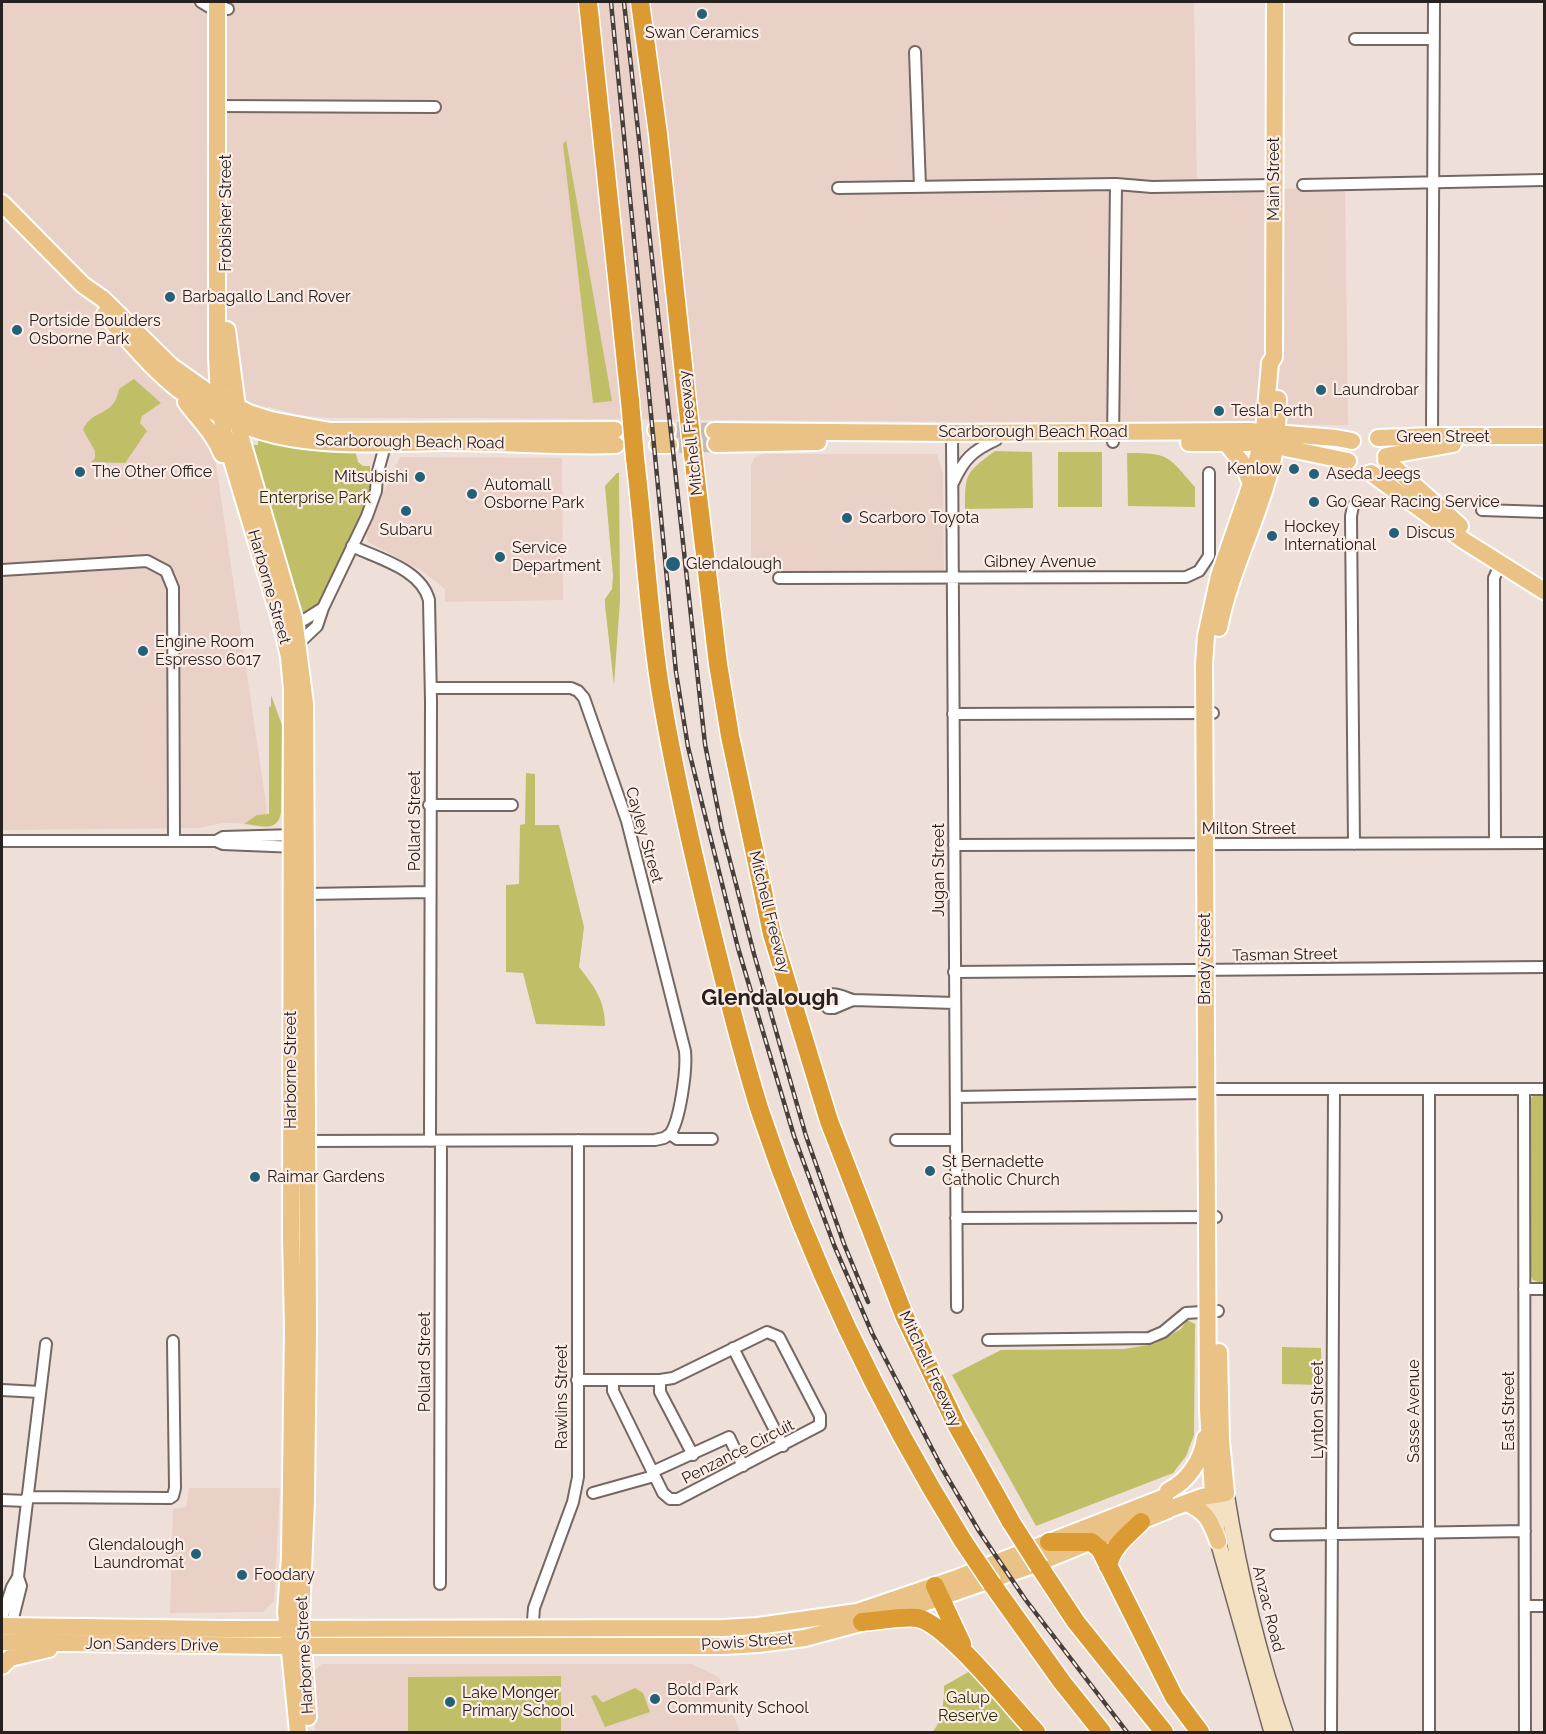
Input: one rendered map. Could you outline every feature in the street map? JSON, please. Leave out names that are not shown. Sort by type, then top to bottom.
[{"type":"highway","points":[[588,2],[659,679],[686,824],[741,1047],[781,1170],[825,1278],[891,1416],[933,1492],[1005,1604],[1102,1732]]},
{"type":"highway","name":"Mitchell Freeway","points":[[640,2],[658,134],[711,612],[730,736],[775,945],[829,1121],[904,1315],[956,1424],[1011,1522],[1051,1585],[1076,1622],[1164,1732]]},
{"type":"highway","points":[[1108,1566],[1110,1556],[1119,1544],[1141,1522]]},
{"type":"highway","points":[[1049,1542],[1091,1542],[1100,1549],[1174,1697],[1200,1732]]},
{"type":"highway","points":[[938,1592],[968,1656]]},
{"type":"highway","points":[[862,1622],[917,1618],[931,1625],[968,1656],[1036,1732]]},
{"type":"main road","name":"Main Street","points":[[1270,438],[1278,415],[1278,363],[1274,357],[1275,2]]},
{"type":"main road","name":"Frobisher Street","points":[[222,5],[225,315],[238,424]]},
{"type":"main road","name":"Frobisher Street","points":[[221,416],[217,356],[222,106]]},
{"type":"main road","name":"Scarborough Beach Road","points":[[2,203],[83,285],[103,299],[178,380],[221,416],[252,429],[300,440],[343,444],[377,437]]},
{"type":"main road","points":[[217,356],[205,375],[178,380],[189,405],[205,422],[226,463],[234,471]]},
{"type":"main road","name":"Main Street","points":[[1270,438],[1270,363],[1274,357]]},
{"type":"main road","name":"Scarborough Beach Road","points":[[178,380],[236,407],[271,420],[303,428],[377,437],[615,438]]},
{"type":"main road","points":[[1278,415],[1302,436]]},
{"type":"main road","name":"Harborne Street","points":[[221,416],[234,471],[279,615],[289,657],[292,689],[299,841],[299,1237],[306,1500],[301,1589],[294,1628],[298,1732]]},
{"type":"main road","name":"Harborne Street","points":[[238,424],[294,618],[306,704],[299,841],[306,894],[299,966]]},
{"type":"main road","points":[[1371,473],[1380,469],[1386,458],[1385,446],[1378,438],[1365,435],[1352,441],[1347,450],[1348,461],[1357,471],[1371,473],[1463,540],[1545,591]]},
{"type":"main road","name":"Scarborough Beach Road","points":[[952,437],[996,440],[1113,437],[1226,443],[1302,436],[1352,441]]},
{"type":"main road","name":"Green Street","points":[[1378,438],[1545,436]]},
{"type":"main road","name":"Green Street","points":[[1386,458],[1418,449],[1507,437]]},
{"type":"main road","name":"Scarborough Beach Road","points":[[715,438],[1270,438],[1348,461]]},
{"type":"main road","name":"Brady Street","points":[[1219,1488],[1221,1440],[1213,1311],[1211,1217],[1208,713],[1204,664],[1212,604],[1219,576],[1251,484],[1270,438]]},
{"type":"main road","name":"Brady Street","points":[[1208,713],[1216,639],[1234,571],[1266,482],[1270,438]]},
{"type":"main road","points":[[1226,443],[1243,464],[1251,484]]},
{"type":"main road","points":[[1386,458],[1501,563]]},
{"type":"main road","name":"Harborne Street","points":[[294,1628],[286,1612],[290,1556],[293,1328],[299,1237]]},
{"type":"main road","name":"Brady Street","points":[[1213,1311],[1209,1420],[1219,1488]]},
{"type":"main road","points":[[1209,1420],[1205,1442],[1197,1463],[1168,1500],[1204,1512],[1218,1541]]},
{"type":"main road","name":"Powis Street","points":[[296,1646],[731,1646],[804,1638],[862,1622],[938,1592],[1049,1542],[1168,1500],[1219,1488]]},
{"type":"main road","name":"Anzac Road","points":[[1219,1488],[1218,1541],[1272,1732]]},
{"type":"main road","name":"Anzac Road","points":[[1219,1488],[1247,1603],[1285,1732]]},
{"type":"main road","name":"Powis Street","points":[[294,1628],[722,1628],[758,1626],[857,1612],[1033,1565],[1141,1522],[1168,1500]]},
{"type":"main road","points":[[301,1589],[314,1615],[338,1628]]},
{"type":"main road","name":"Jon Sanders Drive","points":[[4,1631],[294,1628]]},
{"type":"main road","points":[[2,1663],[4,1631]]},
{"type":"main road","name":"Jon Sanders Drive","points":[[4,1631],[79,1643],[296,1646]]},
{"type":"main road","points":[[2,1663],[17,1656],[79,1643]]},
{"type":"main road","name":"Harborne Street","points":[[296,1646],[305,1674],[308,1732]]},
{"type":"main road","points":[[305,1674],[317,1657],[344,1654],[363,1646]]},
{"type":"street","points":[[201,2],[222,5]]},
{"type":"street","points":[[1432,436],[1434,2]]},
{"type":"street","points":[[1355,39],[1434,39]]},
{"type":"street","points":[[915,52],[920,187]]},
{"type":"street","points":[[222,106],[435,107]]},
{"type":"street","points":[[1303,185],[1545,180]]},
{"type":"street","points":[[1113,437],[1116,184]]},
{"type":"street","points":[[838,188],[1116,184],[1152,187],[1274,185]]},
{"type":"street","name":"Harborne Street","points":[[299,643],[317,626],[323,608],[372,504],[383,453],[377,437]]},
{"type":"street","name":"Jugan Street","points":[[952,437],[957,1307]]},
{"type":"street","points":[[952,486],[961,465],[968,457],[981,447],[996,440]]},
{"type":"street","name":"Gibney Avenue","points":[[779,578],[1186,577],[1199,571],[1209,556],[1209,473]]},
{"type":"street","points":[[1353,506],[1351,516],[1354,843]]},
{"type":"street","points":[[1482,510],[1545,512]]},
{"type":"street","name":"Pollard Street","points":[[352,546],[411,574],[424,587],[430,609],[429,892],[435,1141],[440,1584]]},
{"type":"street","points":[[2,570],[147,561],[166,571],[173,588],[174,840]]},
{"type":"street","points":[[1495,843],[1494,578],[1501,563]]},
{"type":"street","name":"Harborne Street","points":[[294,618],[304,620],[323,608]]},
{"type":"street","name":"Cayley Street","points":[[431,688],[571,688],[578,691],[584,699],[627,821],[685,1051],[686,1064],[676,1122],[670,1134]]},
{"type":"street","points":[[953,714],[1208,713]]},
{"type":"street","points":[[429,805],[512,806]]},
{"type":"street","points":[[2,841],[174,840],[216,841],[224,844],[299,841]]},
{"type":"street","name":"Milton Street","points":[[954,845],[1545,843]]},
{"type":"street","points":[[306,894],[429,892]]},
{"type":"street","name":"Tasman Street","points":[[954,972],[1545,968]]},
{"type":"street","points":[[853,1000],[955,1003]]},
{"type":"street","points":[[956,1097],[1334,1089],[1545,1089]]},
{"type":"street","name":"Lynton Street","points":[[1332,1732],[1334,1089]]},
{"type":"street","name":"Sasse Avenue","points":[[1429,1089],[1429,1732]]},
{"type":"street","name":"East Street","points":[[1524,1089],[1525,1732]]},
{"type":"street","points":[[299,1141],[655,1140],[670,1134],[677,1139],[712,1139]]},
{"type":"street","name":"Rawlins Street","points":[[531,1646],[534,1608],[577,1488],[578,1140]]},
{"type":"street","points":[[896,1140],[956,1140]]},
{"type":"street","points":[[957,1218],[1211,1217]]},
{"type":"street","points":[[1524,1289],[1545,1289]]},
{"type":"street","points":[[988,1340],[1149,1338],[1163,1332],[1186,1313],[1213,1311]]},
{"type":"street","name":"Penzance Circuit","points":[[577,1380],[673,1378],[760,1334],[773,1333],[778,1337],[820,1416],[820,1425],[678,1499],[670,1499],[663,1493],[653,1474],[613,1390],[613,1380]]},
{"type":"street","points":[[2,1500],[170,1498],[173,1496],[175,1488],[173,1341]]},
{"type":"street","points":[[4,1631],[21,1586],[18,1577],[26,1499],[46,1344]]},
{"type":"street","points":[[733,1348],[783,1446]]},
{"type":"street","points":[[660,1380],[660,1392],[693,1455]]},
{"type":"street","points":[[2,1390],[40,1392]]},
{"type":"street","points":[[594,1493],[653,1474],[729,1437],[743,1466]]},
{"type":"street","points":[[1276,1535],[1525,1531]]},
{"type":"street","points":[[1525,1606],[1545,1606]]},
{"type":"shaded area","points":[[2,2],[1194,2],[1197,190],[1345,188],[1348,425],[330,418],[297,415],[269,407],[203,434],[215,457],[269,824],[223,823],[199,828],[2,830]]},
{"type":"shaded area","name":"Scarboro Toyota","points":[[762,454],[937,454],[943,473],[944,572],[779,574],[779,562],[751,562],[751,466],[754,458]]},
{"type":"shaded area","name":"Automall Osborne Park","points":[[400,457],[562,458],[563,600],[445,602],[445,589],[421,570],[368,542],[365,531]]},
{"type":"shaded area","points":[[189,1488],[280,1488],[274,1601],[263,1612],[170,1613],[173,1509],[186,1507]]},
{"type":"shaded area","name":"Lake Monger Primary School","points":[[322,1664],[692,1664],[719,1677],[740,1732],[315,1732],[314,1671]]},
{"type":"green space","points":[[566,140],[612,401],[593,403],[563,144]]},
{"type":"green space","points":[[134,379],[161,403],[142,416],[140,423],[147,431],[125,463],[91,462],[95,458],[95,451],[83,430],[92,418],[113,405],[119,389]]},
{"type":"green space","name":"Enterprise Park","points":[[258,438],[321,450],[355,450],[358,462],[363,466],[370,466],[370,491],[367,502],[316,608],[301,616],[249,445],[258,445]]},
{"type":"green space","points":[[995,451],[1032,452],[1033,508],[965,509],[969,474]]},
{"type":"green space","points":[[1058,452],[1102,452],[1102,507],[1058,507]]},
{"type":"green space","points":[[1127,453],[1152,454],[1167,458],[1195,487],[1195,507],[1128,506]]},
{"type":"green space","points":[[619,473],[620,601],[614,685],[605,605],[605,599],[612,589],[613,576],[605,486]]},
{"type":"green space","points":[[271,695],[282,725],[281,812],[276,823],[267,827],[244,824],[257,815],[269,814]]},
{"type":"green space","points":[[526,773],[535,774],[535,825],[559,825],[584,927],[579,967],[598,995],[605,1017],[605,1026],[536,1024],[523,973],[506,972],[506,885],[519,884],[520,825],[525,824]]},
{"type":"green space","points":[[1544,1093],[1544,1284],[1533,1280],[1529,1272],[1528,1102],[1533,1096]]},
{"type":"green space","points":[[1187,1320],[1195,1324],[1194,1435],[1186,1456],[1173,1473],[1036,1526],[952,1375],[1001,1350],[1124,1349],[1154,1344],[1181,1329]]},
{"type":"green space","points":[[1282,1347],[1321,1348],[1322,1385],[1282,1384]]},
{"type":"green space","name":"Galup Reserve","points":[[970,1671],[1026,1732],[932,1732],[940,1718],[944,1686]]},
{"type":"green space","points":[[561,1676],[561,1732],[408,1732],[408,1677]]},
{"type":"green space","points":[[635,1688],[643,1693],[650,1712],[605,1727],[591,1696],[596,1695],[604,1702]]},
{"type":"tunnel","points":[[677,430],[714,431]]},
{"type":"tunnel","points":[[679,445],[716,444]]},
{"type":"railway","points":[[611,2],[676,672],[688,747],[738,948],[794,1136],[834,1245],[872,1333],[943,1470],[979,1531],[1025,1599],[1127,1732]]},
{"type":"railway","points":[[624,2],[705,744],[722,830],[754,954],[806,1136],[844,1244],[868,1302]]},
{"type":"place","name":"Swan Ceramics","points":[[702,14]]},
{"type":"place","name":"Barbagallo Land Rover","points":[[170,297]]},
{"type":"place","name":"Portside Boulders Osborne Park","points":[[17,330]]},
{"type":"place","name":"Laundrobar","points":[[1321,390]]},
{"type":"place","name":"Tesla Perth","points":[[1219,411]]},
{"type":"place","name":"Kenlow","points":[[1294,469]]},
{"type":"place","name":"The Other Office","points":[[80,472]]},
{"type":"place","name":"Aseda Jeegs","points":[[1314,474]]},
{"type":"place","name":"Mitsubishi","points":[[420,477]]},
{"type":"place","name":"Automall Osborne Park","points":[[472,494]]},
{"type":"place","name":"Go Gear Racing Service","points":[[1314,502]]},
{"type":"place","name":"Subaru","points":[[406,511]]},
{"type":"place","name":"Scarboro Toyota","points":[[847,518]]},
{"type":"place","name":"Discus","points":[[1394,533]]},
{"type":"place","name":"Hockey International","points":[[1272,536]]},
{"type":"place","name":"Service Department","points":[[500,557]]},
{"type":"place","name":"Glendalough","points":[[673,564]]},
{"type":"place","name":"Engine Room Espresso 6017","points":[[143,651]]},
{"type":"place","name":"St Bernadette Catholic Church","points":[[930,1171]]},
{"type":"place","name":"Raimar Gardens","points":[[255,1177]]},
{"type":"place","name":"Glendalough Laundromat","points":[[196,1554]]},
{"type":"place","name":"Foodary","points":[[242,1575]]},
{"type":"place","name":"Bold Park Community School","points":[[655,1699]]},
{"type":"place","name":"Lake Monger Primary School","points":[[450,1702]]},
{"type":"district","name":"Glendalough","points":[[770,998]]}]
